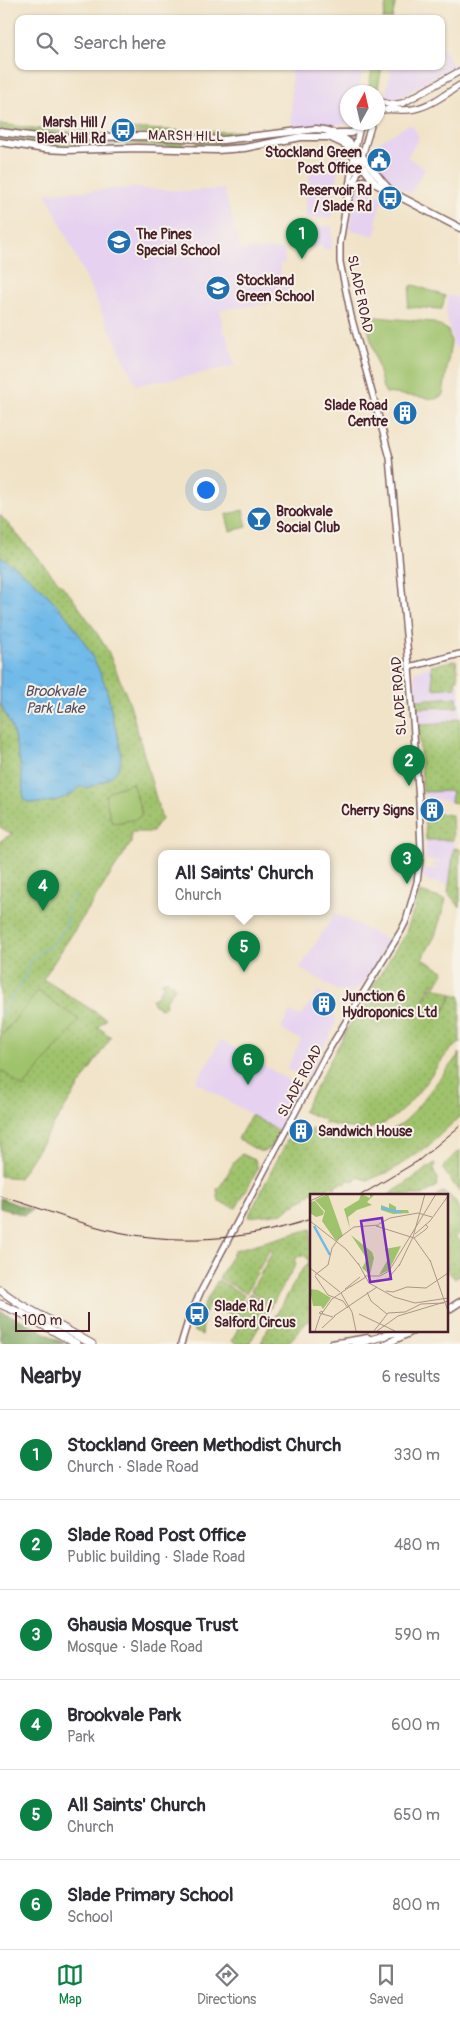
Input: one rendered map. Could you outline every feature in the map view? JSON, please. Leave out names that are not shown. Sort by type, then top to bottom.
[{"type":"highway","points":[[0,1288],[33,1310],[92,1344]]},
{"type":"highway","points":[[0,1304],[19,1312],[76,1344]]},
{"type":"highway","points":[[355,1344],[384,1336]]},
{"type":"main road","points":[[385,103],[392,105],[403,104],[460,71]]},
{"type":"main road","points":[[385,110],[420,108],[460,85]]},
{"type":"main road","name":"MARSH HILL","points":[[0,142],[65,150],[137,148],[239,139],[316,129],[337,133],[355,151],[360,164],[376,184]]},
{"type":"main road","points":[[337,133],[351,133],[355,130]]},
{"type":"main road","points":[[355,151],[359,130]]},
{"type":"main road","points":[[362,156],[370,130]]},
{"type":"main road","name":"MARSH HILL","points":[[0,132],[45,138],[143,136],[217,150],[244,148],[319,136],[330,137],[362,156],[392,192]]},
{"type":"main road","points":[[354,186],[363,181],[376,184],[460,228]]},
{"type":"main road","points":[[448,1310],[460,1302]]},
{"type":"main road","points":[[332,1344],[399,1332]]},
{"type":"main road","points":[[386,1344],[411,1332]]},
{"type":"street","name":"SLADE ROAD","points":[[181,1344],[200,1293],[321,1064],[406,921],[417,882],[421,852],[419,801],[390,458],[351,316],[340,262],[340,243],[355,151]]},
{"type":"street","name":"SLADE ROAD","points":[[346,205],[354,186],[362,156]]},
{"type":"street","points":[[409,666],[460,654]]},
{"type":"shaded area","points":[[445,52],[453,66],[394,101],[387,98],[386,93],[391,70],[445,70]]},
{"type":"shaded area","points":[[291,70],[362,70],[359,85],[340,85],[340,124],[292,127]]},
{"type":"shaded area","points":[[408,125],[412,125],[419,137],[407,157],[425,169],[410,194],[378,172],[374,163],[379,142]]},
{"type":"shaded area","points":[[337,152],[342,153],[332,218],[306,219],[306,196],[310,196],[309,171],[337,170]]},
{"type":"shaded area","points":[[362,186],[385,198],[380,206],[376,223],[379,225],[374,236],[349,229],[358,189]]},
{"type":"shaded area","name":"Stockland Green School","points":[[136,188],[188,191],[224,189],[241,250],[284,249],[285,263],[280,263],[281,277],[290,276],[291,301],[220,310],[224,333],[226,333],[235,366],[136,385],[46,193]]},
{"type":"shaded area","points":[[332,226],[332,249],[323,249],[322,246],[303,248],[302,227]]},
{"type":"shaded area","points":[[448,295],[460,298],[460,350],[454,346],[446,315]]},
{"type":"shaded area","points":[[431,666],[434,689],[460,686],[460,718],[439,724],[418,725],[416,708],[458,706],[457,697],[416,700],[415,671]]},
{"type":"shaded area","points":[[452,791],[451,802],[425,796],[423,792]]},
{"type":"shaded area","points":[[453,840],[454,848],[449,885],[423,880],[424,868],[438,870],[439,868],[433,867],[434,863],[439,864],[439,861],[425,860],[426,841]]},
{"type":"shaded area","points":[[335,913],[389,941],[363,984],[351,992],[338,991],[300,968]]},
{"type":"shaded area","points":[[319,991],[327,997],[331,1004],[336,1022],[308,1077],[304,1078],[287,1068],[301,1040],[281,1029],[290,1012],[301,1016]]},
{"type":"shaded area","points":[[221,1040],[300,1087],[301,1091],[280,1132],[196,1082]]},
{"type":"green space","points":[[387,0],[396,0],[393,15],[384,15]]},
{"type":"green space","points":[[372,70],[381,70],[379,85],[369,85]]},
{"type":"green space","points":[[0,124],[63,132],[85,131],[83,134],[44,135],[0,129]]},
{"type":"green space","points":[[126,130],[186,131],[183,135],[130,133]]},
{"type":"green space","points":[[288,130],[225,138],[207,135],[210,132]]},
{"type":"green space","points":[[0,135],[52,141],[139,139],[181,141],[184,145],[178,147],[130,144],[51,147],[0,140]]},
{"type":"green space","points":[[264,139],[265,141],[236,146],[196,144],[197,142],[226,143]]},
{"type":"green space","points":[[414,285],[445,296],[442,309],[407,307],[411,286]]},
{"type":"green space","points":[[365,316],[432,322],[448,330],[451,342],[443,395],[436,399],[386,393],[383,388]]},
{"type":"green space","points":[[243,510],[247,527],[230,531],[226,515]]},
{"type":"green space","points":[[0,515],[71,596],[108,651],[130,704],[162,820],[155,826],[153,832],[131,832],[131,843],[43,979],[106,1019],[98,1027],[111,1037],[19,1178],[0,1176],[0,841],[12,834],[0,827]]},
{"type":"green space","points":[[456,660],[458,679],[455,679],[456,687],[434,689],[431,666]]},
{"type":"green space","points":[[457,697],[458,707],[416,708],[416,700]]},
{"type":"green space","points":[[460,718],[460,801],[457,802],[460,804],[451,802],[452,791],[423,792],[418,725],[439,724]]},
{"type":"green space","points":[[132,783],[141,810],[141,816],[136,819],[115,823],[111,820],[105,796],[110,791]]},
{"type":"green space","points":[[424,812],[452,815],[453,840],[426,840]]},
{"type":"green space","points":[[454,848],[460,849],[460,907],[448,893]]},
{"type":"green space","points":[[420,892],[446,900],[435,936],[422,959],[444,971],[437,985],[432,984],[424,999],[433,986],[452,994],[443,1012],[453,994],[460,996],[460,1043],[451,1049],[404,1109],[392,1118],[380,1125],[366,1129],[324,1123],[325,1120],[303,1111],[349,1026],[406,932]]},
{"type":"green space","points":[[167,980],[175,988],[165,1002],[164,1008],[160,1008],[153,1004],[152,999],[156,998],[163,986],[162,982]]},
{"type":"green space","points":[[38,991],[79,1020],[23,1088],[0,1069],[0,1038]]},
{"type":"green space","points":[[460,1053],[460,1116],[428,1146],[391,1171],[368,1180],[357,1177],[355,1181],[347,1180],[346,1183],[336,1184],[335,1188],[328,1186],[327,1190],[321,1188],[320,1191],[315,1190],[314,1193],[311,1192],[309,1196],[307,1195],[306,1199],[303,1198],[302,1201],[298,1201],[295,1206],[292,1205],[283,1213],[248,1217],[293,1129],[309,1136],[311,1129],[352,1137],[376,1136],[388,1132],[411,1115]]},
{"type":"green space","points":[[251,1115],[279,1131],[271,1147],[265,1151],[259,1151],[238,1139]]},
{"type":"green space","points":[[460,1149],[460,1193],[443,1169],[445,1164]]},
{"type":"green space","points":[[242,1154],[255,1160],[258,1169],[236,1208],[219,1202],[217,1189],[238,1157]]},
{"type":"green space","points":[[435,1163],[434,1172],[438,1179],[436,1187],[424,1194],[390,1194]]},
{"type":"green space","points":[[448,1194],[456,1202],[459,1213],[460,1233],[455,1237],[460,1241],[460,1275],[455,1279],[448,1271],[448,1205],[451,1203]]},
{"type":"green space","points":[[0,1198],[32,1210],[24,1215],[0,1208]]},
{"type":"green space","points":[[310,1229],[310,1322],[308,1321],[287,1344],[261,1344],[303,1268],[309,1264],[308,1258],[303,1255],[297,1257],[296,1264],[273,1303],[251,1291],[273,1251],[270,1249],[246,1293],[219,1278],[235,1250]]},
{"type":"green space","points":[[218,1280],[244,1295],[237,1313],[250,1293],[272,1305],[249,1344],[237,1344],[232,1341],[241,1322],[206,1301]]},
{"type":"green space","points":[[206,1301],[210,1303],[204,1314],[202,1335],[194,1331],[193,1326]]},
{"type":"green space","points":[[0,1311],[28,1323],[65,1344],[5,1344],[0,1339]]},
{"type":"water","name":"Brookvale Park Lake","points":[[0,556],[50,597],[76,630],[106,687],[121,750],[120,764],[112,775],[93,786],[81,786],[70,795],[52,801],[34,803],[24,800],[20,763],[12,728],[0,703]]},
{"type":"waterway","points":[[0,1015],[22,982],[28,971],[30,960],[41,951],[50,947],[67,925],[69,901],[75,895]]},
{"type":"railway","points":[[363,1194],[418,1161],[460,1126]]},
{"type":"railway","points":[[0,1196],[105,1229],[156,1238],[209,1239],[235,1236],[261,1232],[310,1219]]},
{"type":"place","name":"Marsh Hill / Bleak Hill Rd","points":[[123,130]]},
{"type":"place","name":"Stockland Green Post Office","points":[[379,160]]},
{"type":"place","name":"Reservoir Rd / Slade Rd","points":[[390,198]]},
{"type":"place","name":"The Pines Special School","points":[[119,242]]},
{"type":"place","name":"Stockland Green Methodist Church","points":[[302,259]]},
{"type":"place","name":"Stockland Green School","points":[[218,288]]},
{"type":"place","name":"Slade Road Centre","points":[[405,413]]},
{"type":"place","name":"Brookvale Social Club","points":[[259,519]]},
{"type":"place","name":"Slade Road Post Office","points":[[409,786]]},
{"type":"place","name":"Cherry Signs","points":[[432,810]]},
{"type":"place","name":"Ghausia Mosque Trust","points":[[407,884]]},
{"type":"place","name":"Brookvale Park","points":[[43,911]]},
{"type":"place","name":"All Saints' Church","points":[[244,972]]},
{"type":"place","name":"Junction 6 Hydroponics Ltd","points":[[324,1004]]},
{"type":"place","name":"Slade Primary School","points":[[248,1085]]},
{"type":"place","name":"Sandwich House","points":[[301,1131]]},
{"type":"place","name":"Slade Rd / Salford Circus","points":[[197,1314]]}]
